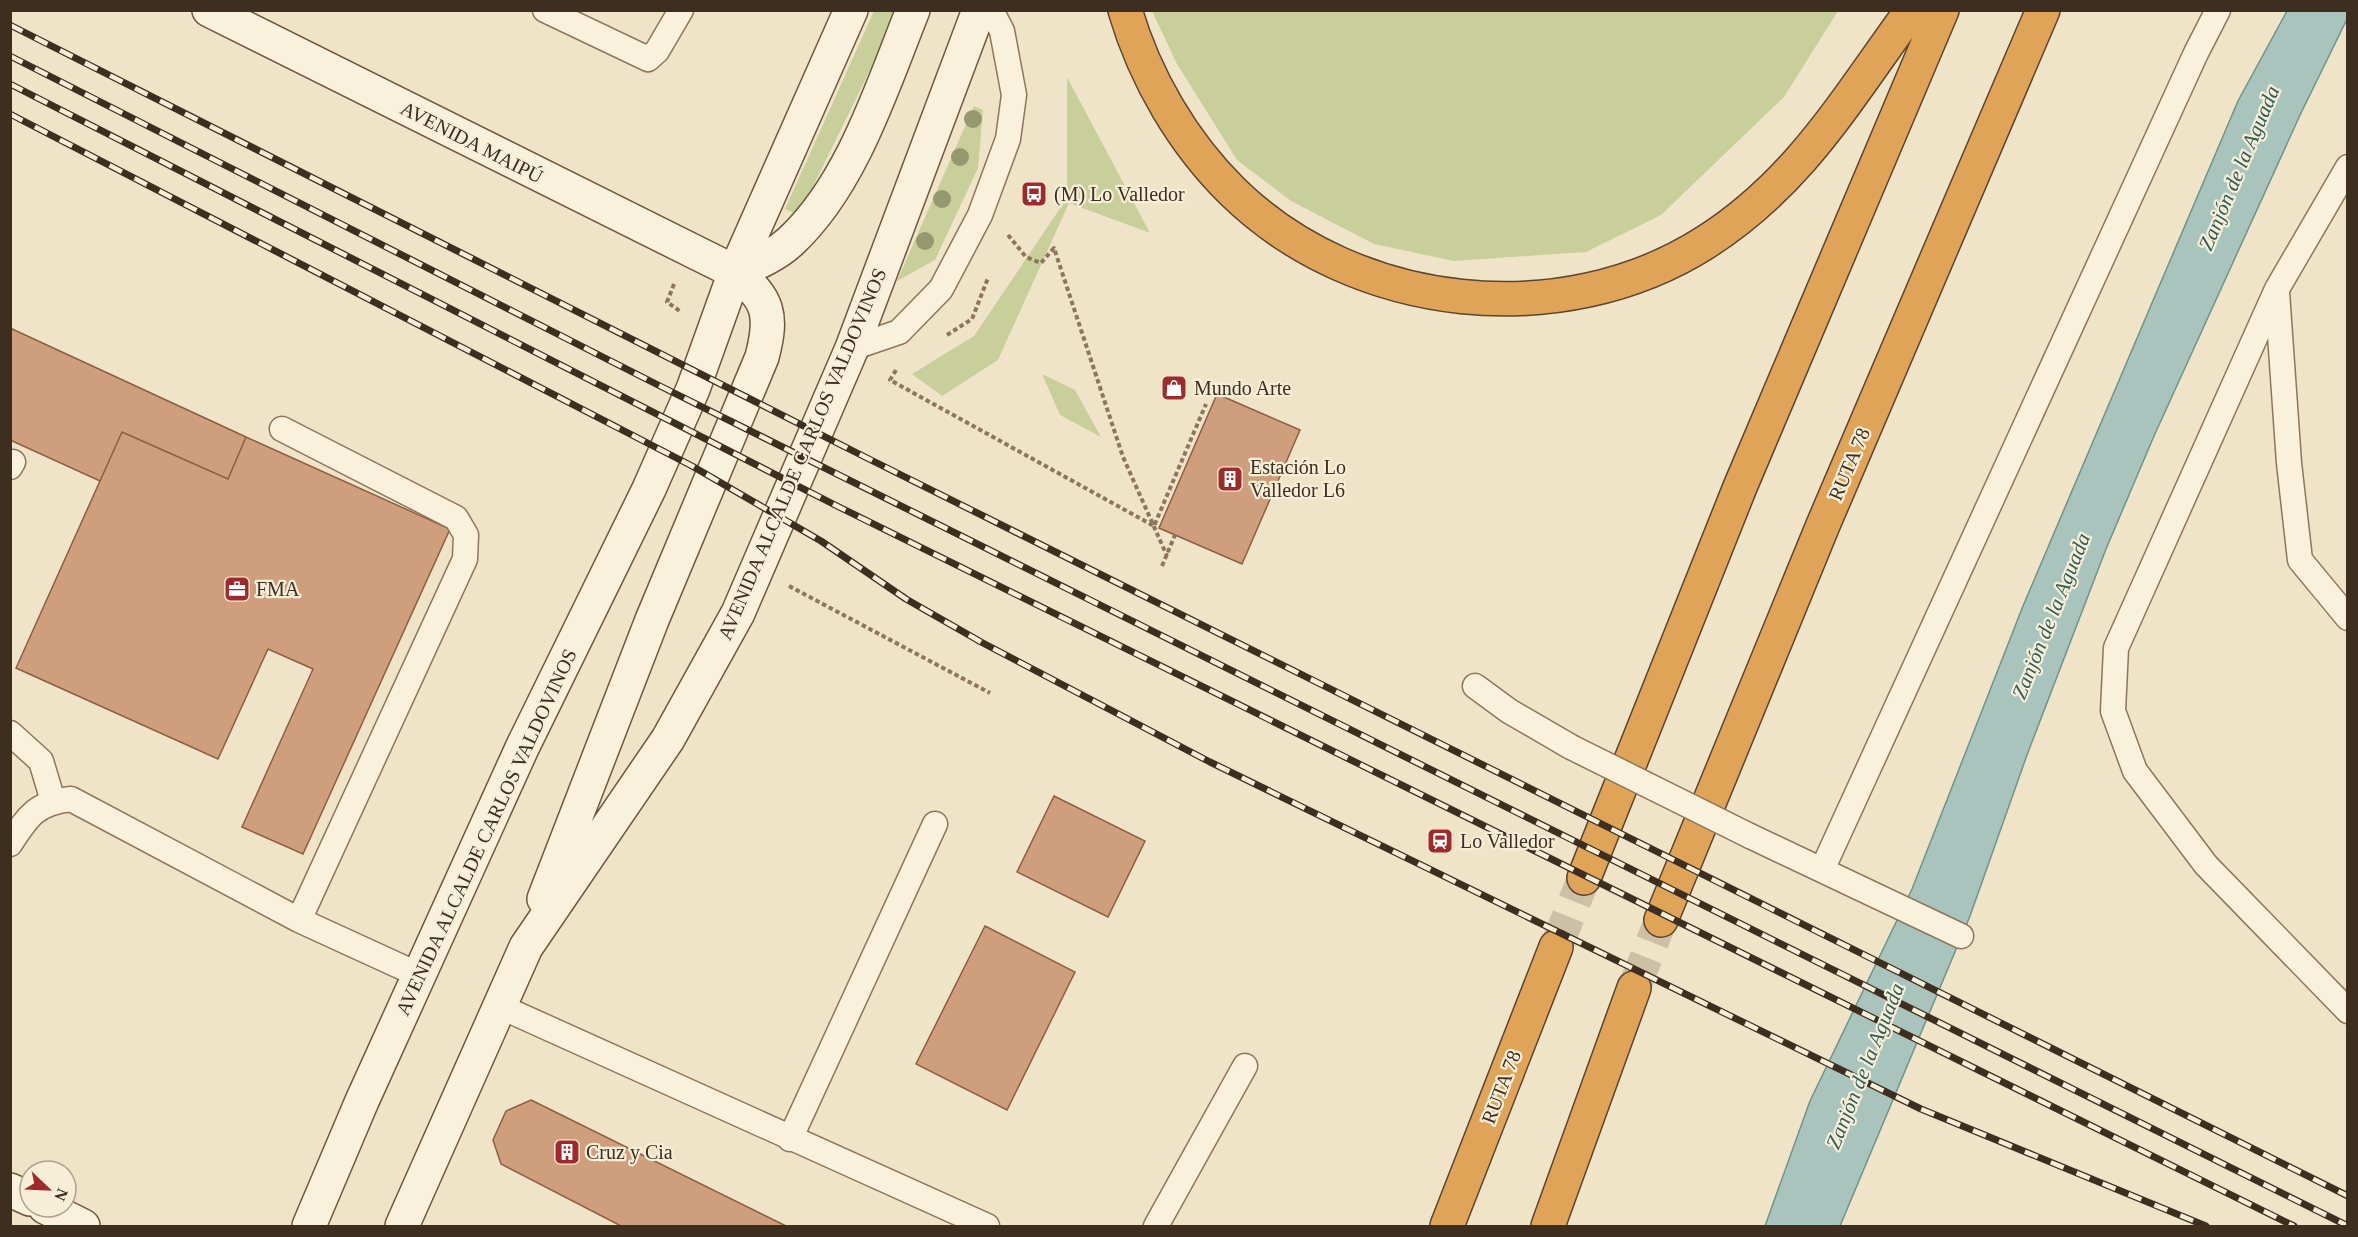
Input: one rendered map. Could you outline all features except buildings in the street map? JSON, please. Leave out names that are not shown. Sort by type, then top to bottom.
[{"type":"highway","points":[[1125,10],[1131,31],[1165,104],[1190,143],[1234,192],[1266,219],[1300,242],[1370,275],[1476,299],[1517,300],[1567,296],[1634,279],[1703,244],[1735,222],[1765,198],[1814,146],[1912,10]]},
{"type":"highway","points":[[1584,878],[1745,477],[1942,10]]},
{"type":"highway","name":"RUTA 78","points":[[1661,920],[1823,525],[2043,10]]},
{"type":"highway","name":"RUTA 78","points":[[1447,1227],[1556,947]]},
{"type":"highway","points":[[1548,1227],[1634,988]]},
{"type":"main road","name":"AVENIDA MAIPÚ","points":[[209,10],[735,272],[755,289],[765,302],[768,324],[762,357],[652,620],[526,947]]},
{"type":"main road","name":"AVENIDA ALCALDE CARLOS VALDOVINOS","points":[[309,1227],[419,975],[527,738],[649,489],[693,389],[735,272],[851,10]]},
{"type":"main road","points":[[735,272],[770,257],[790,242],[841,178],[913,10]]},
{"type":"main road","name":"AVENIDA ALCALDE CARLOS VALDOVINOS","points":[[402,1227],[526,947],[668,739],[738,613],[852,348],[979,10]]},
{"type":"main road","points":[[68,1219],[83,1227]]},
{"type":"lane","points":[[553,12],[648,59],[657,51],[681,10]]},
{"type":"lane","points":[[852,348],[899,332],[941,289],[980,215],[1008,139],[1014,95],[1002,31],[991,10]]},
{"type":"lane","points":[[1822,870],[2191,64],[2218,10]]},
{"type":"lane","points":[[2348,167],[2277,289],[2116,648],[2114,711],[2135,771],[2206,865],[2348,1011]]},
{"type":"lane","points":[[2277,289],[2289,463],[2300,560],[2348,618]]},
{"type":"lane","points":[[282,429],[456,519],[466,536],[465,559],[299,920]]},
{"type":"lane","points":[[1475,686],[1509,711],[1571,747],[1750,836],[1961,936]]},
{"type":"lane","points":[[10,733],[41,761],[53,801]]},
{"type":"lane","points":[[10,844],[37,809],[53,801],[71,800],[299,920],[419,975]]},
{"type":"lane","points":[[790,1139],[935,824]]},
{"type":"lane","points":[[499,1006],[987,1227]]},
{"type":"lane","points":[[1156,1227],[1245,1066]]},
{"type":"path","points":[[1002,244],[1010,224]]},
{"type":"path","points":[[1002,229],[1026,257],[1041,263],[1054,248],[1123,457],[1167,556]]},
{"type":"path","points":[[944,337],[972,319],[989,276]]},
{"type":"path","points":[[897,367],[890,380],[1154,526]]},
{"type":"path","points":[[1154,526],[1206,404]]},
{"type":"path","points":[[1162,566],[1175,535]]},
{"type":"path","points":[[757,569],[990,693]]},
{"type":"green space","points":[[874,11],[899,11],[799,215],[785,209]]},
{"type":"green space","points":[[1152,11],[1838,11],[1784,97],[1661,215],[1586,252],[1454,261],[1374,244],[1291,201],[1237,160],[1177,64]]},
{"type":"green space","points":[[1067,77],[1150,233],[1069,203],[998,360],[942,396],[912,374],[974,336],[1067,198]]},
{"type":"green space","points":[[974,106],[983,110],[978,168],[935,260],[897,281]]},
{"type":"green space","points":[[1042,374],[1075,390],[1101,437],[1060,415]]},
{"type":"water","name":"Zanjón de la Aguada","points":[[2287,11],[2347,11],[2347,19],[2301,113],[2154,436],[2106,549],[2027,755],[1970,916],[1840,1226],[1765,1226],[1810,1101],[1912,889],[2023,606],[2238,101]]},
{"type":"tunnel","points":[[1556,947],[1584,878]]},
{"type":"tunnel","points":[[1634,988],[1661,920]]},
{"type":"railway","points":[[10,25],[865,457],[2348,1196]]},
{"type":"railway","points":[[10,56],[658,385],[2348,1226]]},
{"type":"railway","points":[[10,84],[837,506],[2294,1226]]},
{"type":"railway","points":[[10,114],[692,466],[821,541],[906,599],[981,642],[1210,762],[1921,1109],[2206,1226]]},
{"type":"place","name":"(M) Lo Valledor","points":[[1034,194]]},
{"type":"place","name":"Mundo Arte","points":[[1174,388]]},
{"type":"place","name":"Estación Lo Valledor L6","points":[[1230,479]]},
{"type":"place","name":"FMA","points":[[237,589]]},
{"type":"place","name":"Lo Valledor","points":[[1440,841]]},
{"type":"place","name":"Cruz y Cia","points":[[567,1152]]}]
